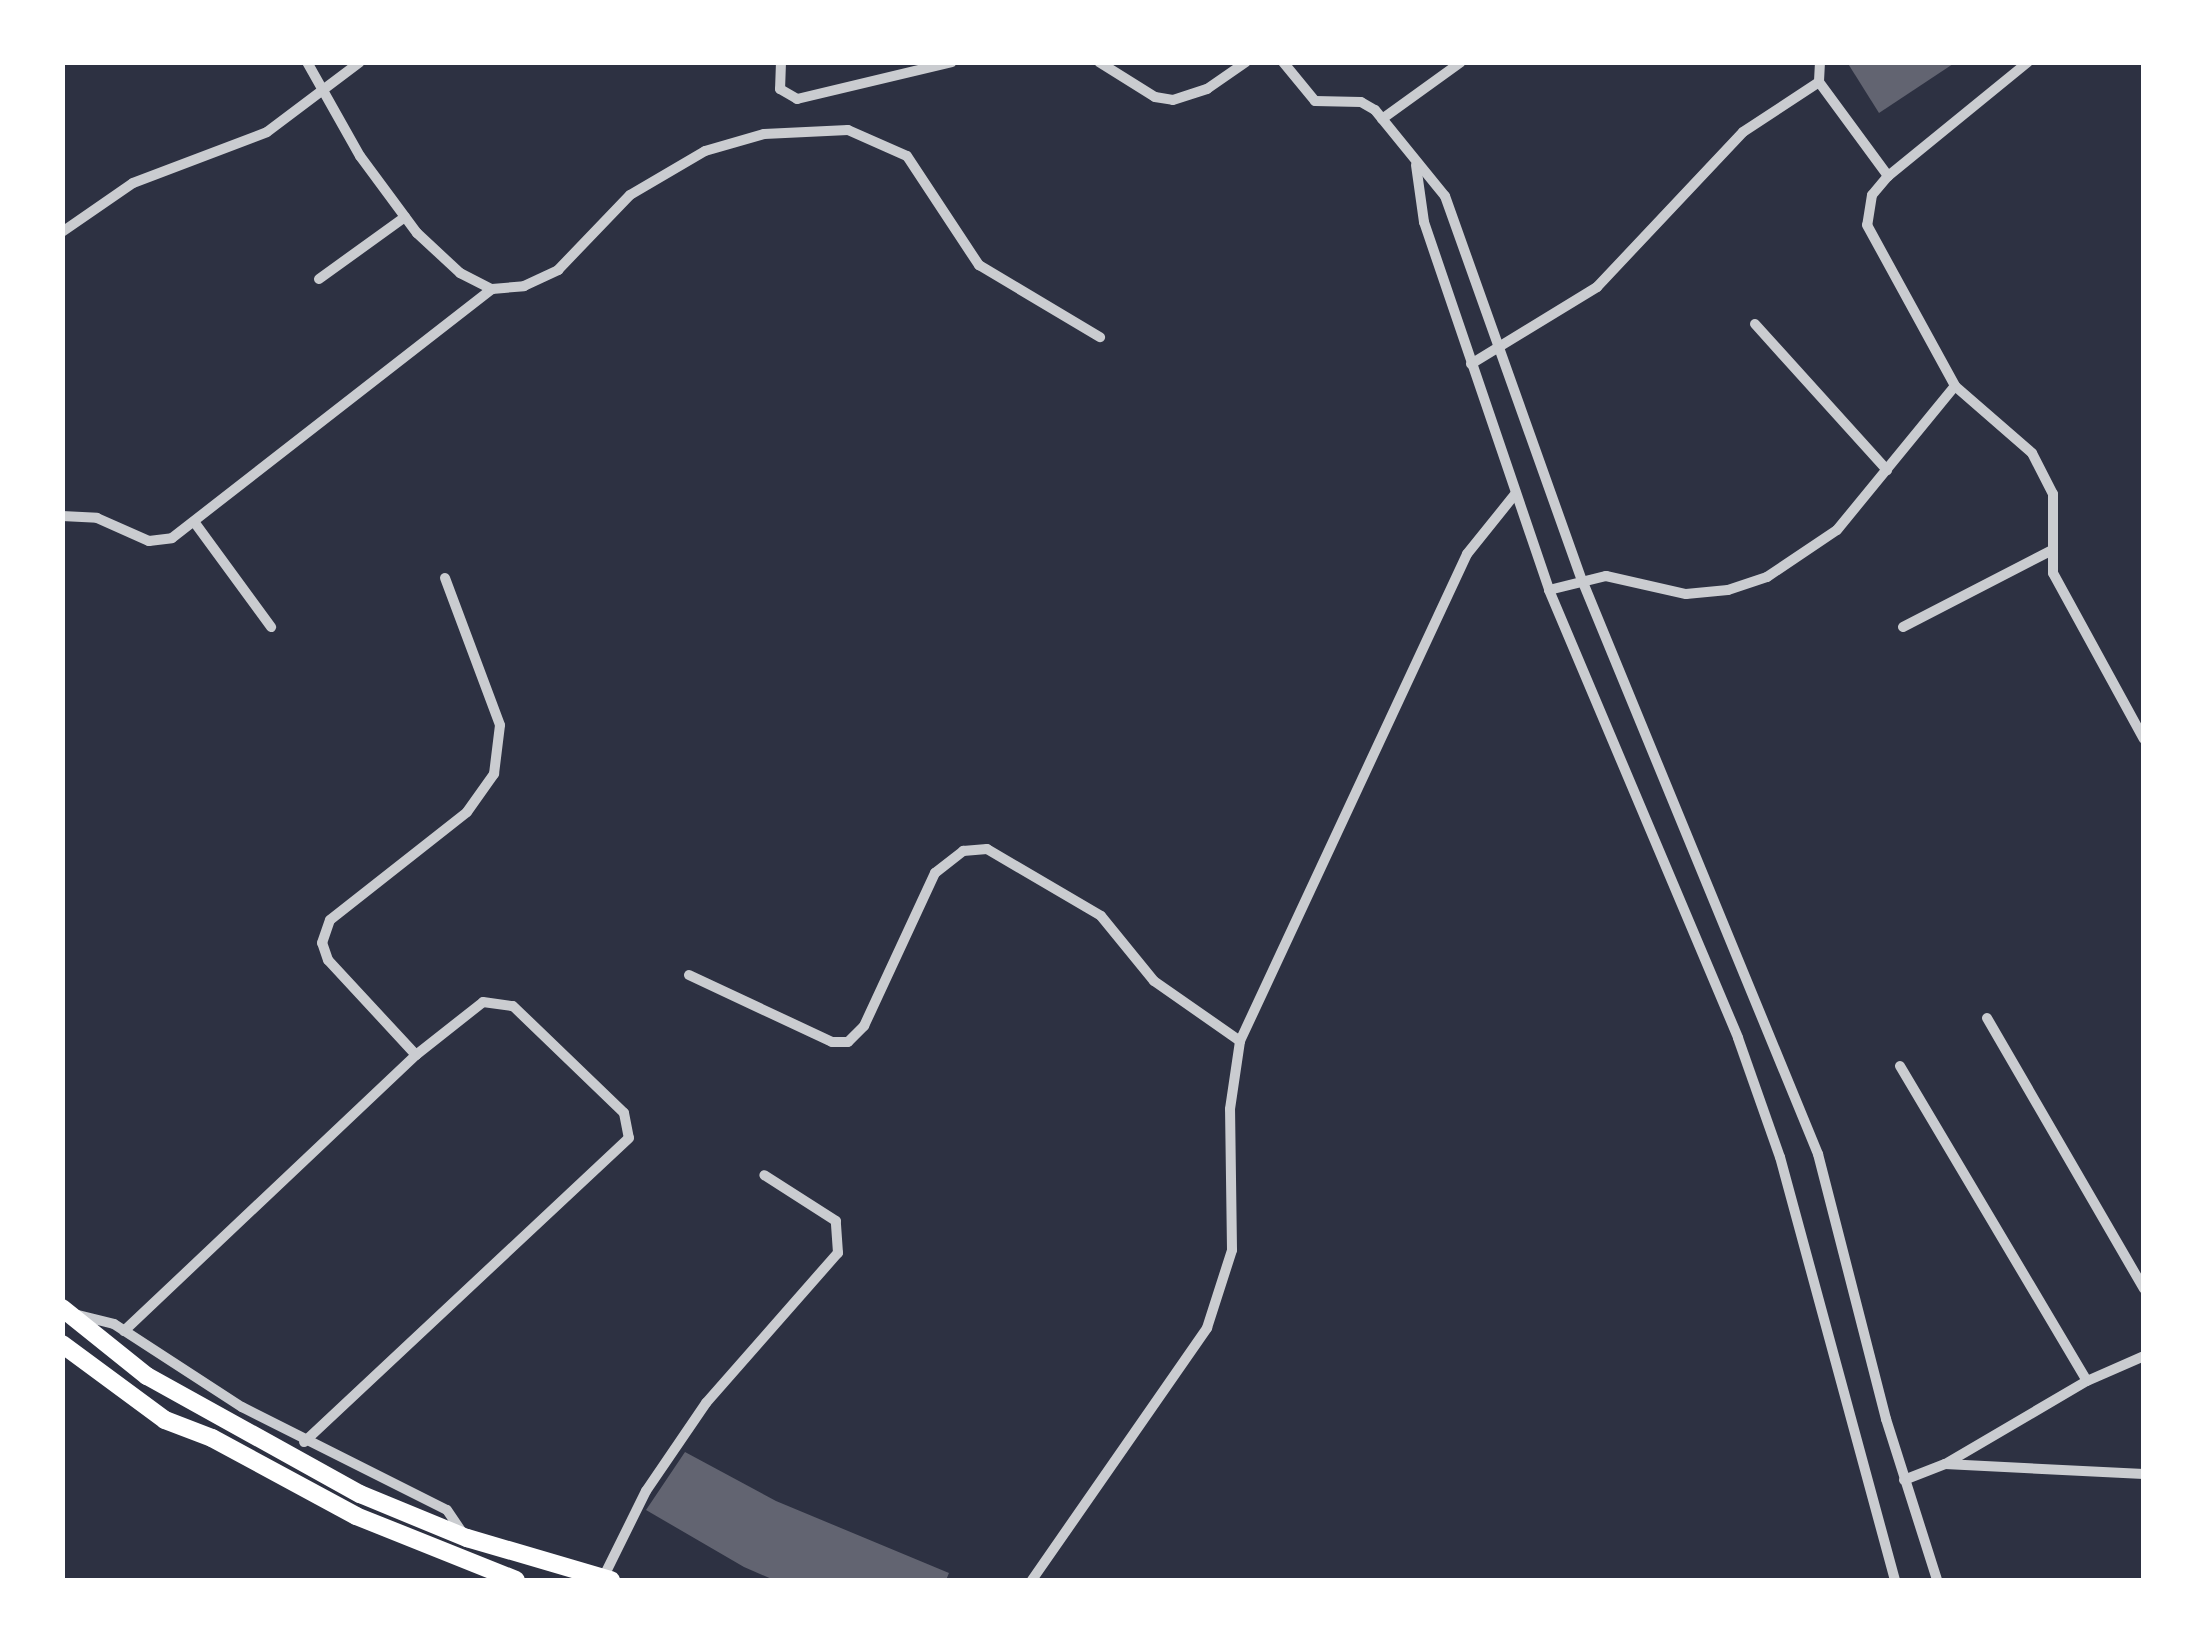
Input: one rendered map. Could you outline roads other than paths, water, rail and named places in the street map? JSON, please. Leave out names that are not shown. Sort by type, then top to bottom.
[{"type":"highway","points":[[65,1310],[148,1376],[360,1494],[467,1538],[607,1579]]},
{"type":"highway","points":[[62,1344],[165,1420],[212,1438],[356,1516],[516,1580]]},
{"type":"street","points":[[306,62],[405,218],[445,261],[492,288],[524,286],[558,270],[641,186],[705,150],[764,134],[848,130],[907,156],[980,265],[1100,337]]},
{"type":"street","points":[[62,232],[133,183],[248,142],[360,62]]},
{"type":"street","points":[[781,62],[780,89],[797,99],[952,62]]},
{"type":"street","points":[[1100,62],[1138,88],[1173,100],[1207,89],[1246,62]]},
{"type":"street","points":[[1282,62],[1315,101],[1361,102],[1382,119],[1416,166],[1446,196],[1582,580],[1801,1104],[1839,1222],[1904,1480],[1936,1580]]},
{"type":"street","points":[[1382,119],[1461,62]]},
{"type":"street","points":[[1820,62],[1819,82],[1888,176]]},
{"type":"street","points":[[2028,62],[1888,176],[1872,195],[1866,225],[1956,386],[2032,452],[2052,494],[2053,574],[2144,739]]},
{"type":"street","points":[[1471,364],[1597,287],[1743,132],[1819,82]]},
{"type":"street","points":[[1416,166],[1424,222],[1549,590],[1738,1038],[1780,1157],[1895,1580]]},
{"type":"street","points":[[319,279],[405,218]]},
{"type":"street","points":[[62,516],[97,518],[156,542],[195,523],[492,288]]},
{"type":"street","points":[[1756,324],[1887,470]]},
{"type":"street","points":[[1549,590],[1606,576],[1686,594],[1767,577],[1837,530],[1956,386]]},
{"type":"street","points":[[1032,1580],[1208,1328],[1232,1250],[1230,1109],[1240,1041],[1468,554],[1516,494]]},
{"type":"street","points":[[195,523],[270,627]]},
{"type":"street","points":[[1903,627],[2052,550]]},
{"type":"street","points":[[416,1055],[328,960],[322,934],[336,914],[467,812],[494,774],[500,724],[445,578]]},
{"type":"street","points":[[688,975],[832,1042],[848,1042],[860,1032],[936,872],[952,856],[987,849],[1102,916],[1154,982],[1240,1041]]},
{"type":"street","points":[[124,1331],[416,1055],[476,1006],[506,1002],[624,1113],[631,1129],[304,1442]]},
{"type":"street","points":[[1987,1018],[2144,1288]]},
{"type":"street","points":[[1900,1066],[2087,1381]]},
{"type":"street","points":[[607,1579],[646,1491],[706,1403],[838,1253],[836,1221],[764,1175]]},
{"type":"street","points":[[65,1310],[124,1331],[304,1442],[447,1510],[467,1538]]},
{"type":"street","points":[[1904,1480],[1945,1464],[2087,1381],[2144,1356]]},
{"type":"street","points":[[1945,1464],[2144,1474]]}]
